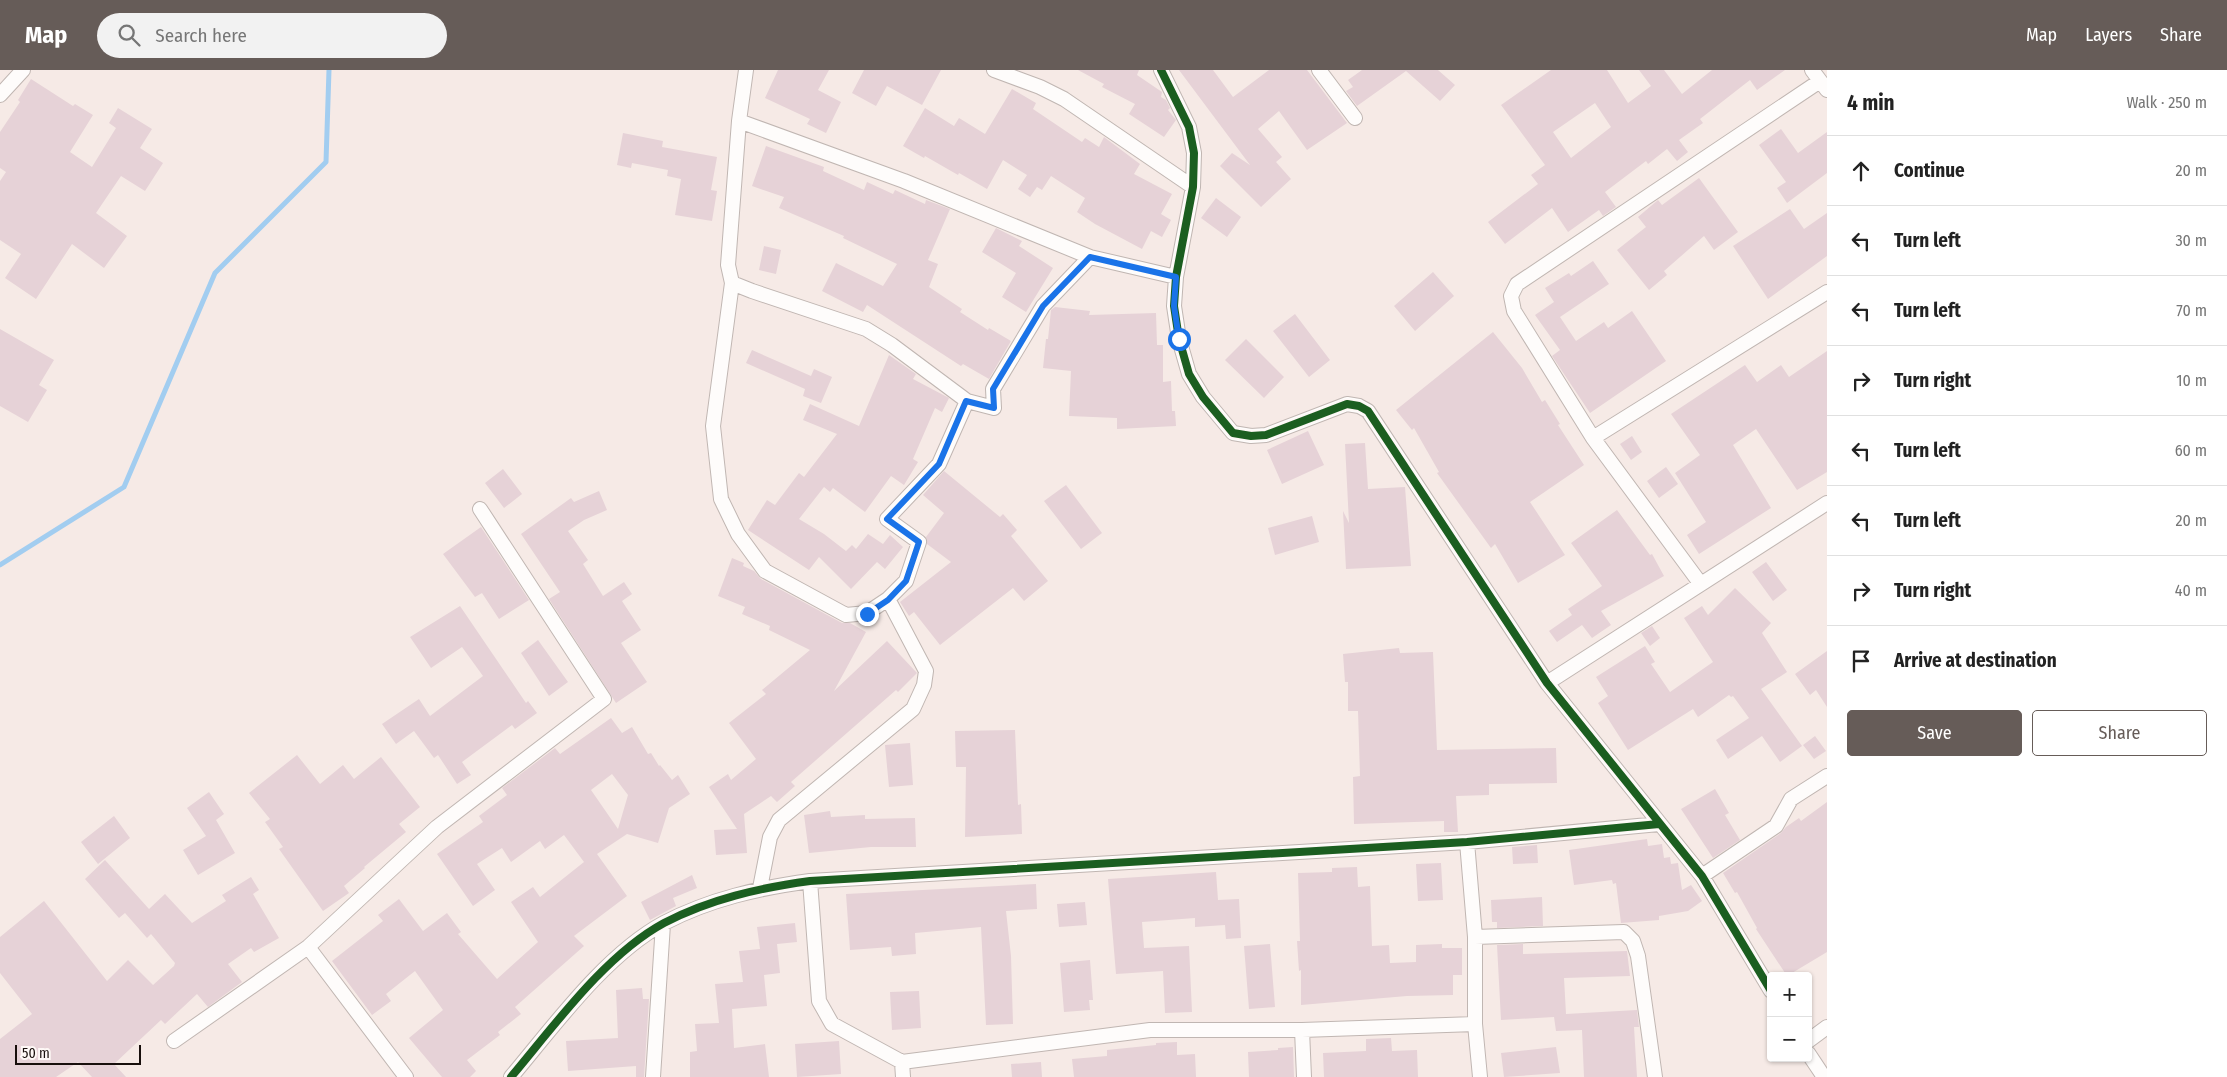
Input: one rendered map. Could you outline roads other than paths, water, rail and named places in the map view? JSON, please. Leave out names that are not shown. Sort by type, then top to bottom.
[{"type":"street","points":[[0,95],[23,70]]},
{"type":"street","points":[[746,70],[739,121],[728,265],[732,283],[713,426],[721,499],[738,534],[765,571],[846,615],[867,614],[888,600],[906,581],[919,542],[887,519],[939,464],[966,401]]},
{"type":"street","points":[[994,70],[1040,87],[1064,99],[1193,187]]},
{"type":"street","points":[[1161,70],[1189,127],[1194,153],[1193,187],[1176,277],[1174,306],[1179,339],[1189,374],[1203,397],[1233,433],[1251,436],[1266,435],[1347,404],[1359,406],[1368,411],[1547,683],[1702,876],[1767,985]]},
{"type":"street","points":[[1319,70],[1355,118]]},
{"type":"street","points":[[1700,583],[1592,438],[1514,311],[1511,296],[1517,284],[1820,80]]},
{"type":"street","points":[[739,121],[973,208],[1090,257],[1176,277]]},
{"type":"street","points":[[732,283],[752,292],[866,329],[892,345],[966,401],[994,408],[993,389],[1043,306],[1090,257]]},
{"type":"street","points":[[1592,438],[1827,292]]},
{"type":"street","points":[[1547,683],[1827,502]]},
{"type":"street","points":[[174,1041],[308,947],[437,827],[604,699],[480,509]]},
{"type":"street","points":[[760,888],[770,837],[779,820],[913,709],[924,686],[926,671],[888,600]]},
{"type":"street","points":[[1702,876],[1776,826],[1791,799],[1827,776]]},
{"type":"street","points":[[511,1077],[592,981],[625,951],[663,924],[700,907],[760,888],[810,880],[1466,842],[1659,824]]},
{"type":"street","points":[[1466,842],[1475,937],[1475,1024],[1480,1077]]},
{"type":"street","points":[[810,880],[819,1001],[824,1013],[832,1024],[902,1062],[1150,1030],[1302,1030],[1475,1024]]},
{"type":"street","points":[[653,1077],[663,924]]},
{"type":"street","points":[[1475,937],[1624,932],[1633,941],[1638,956],[1655,1077]]},
{"type":"street","points":[[308,947],[406,1077]]},
{"type":"street","points":[[1812,1038],[1827,1027]]},
{"type":"street","points":[[1302,1030],[1304,1077]]},
{"type":"street","points":[[1812,1059],[1824,1077]]},
{"type":"street","points":[[902,1062],[903,1077]]},
{"type":"waterway","points":[[0,565],[124,487],[215,273],[326,162],[329,70]]}]
